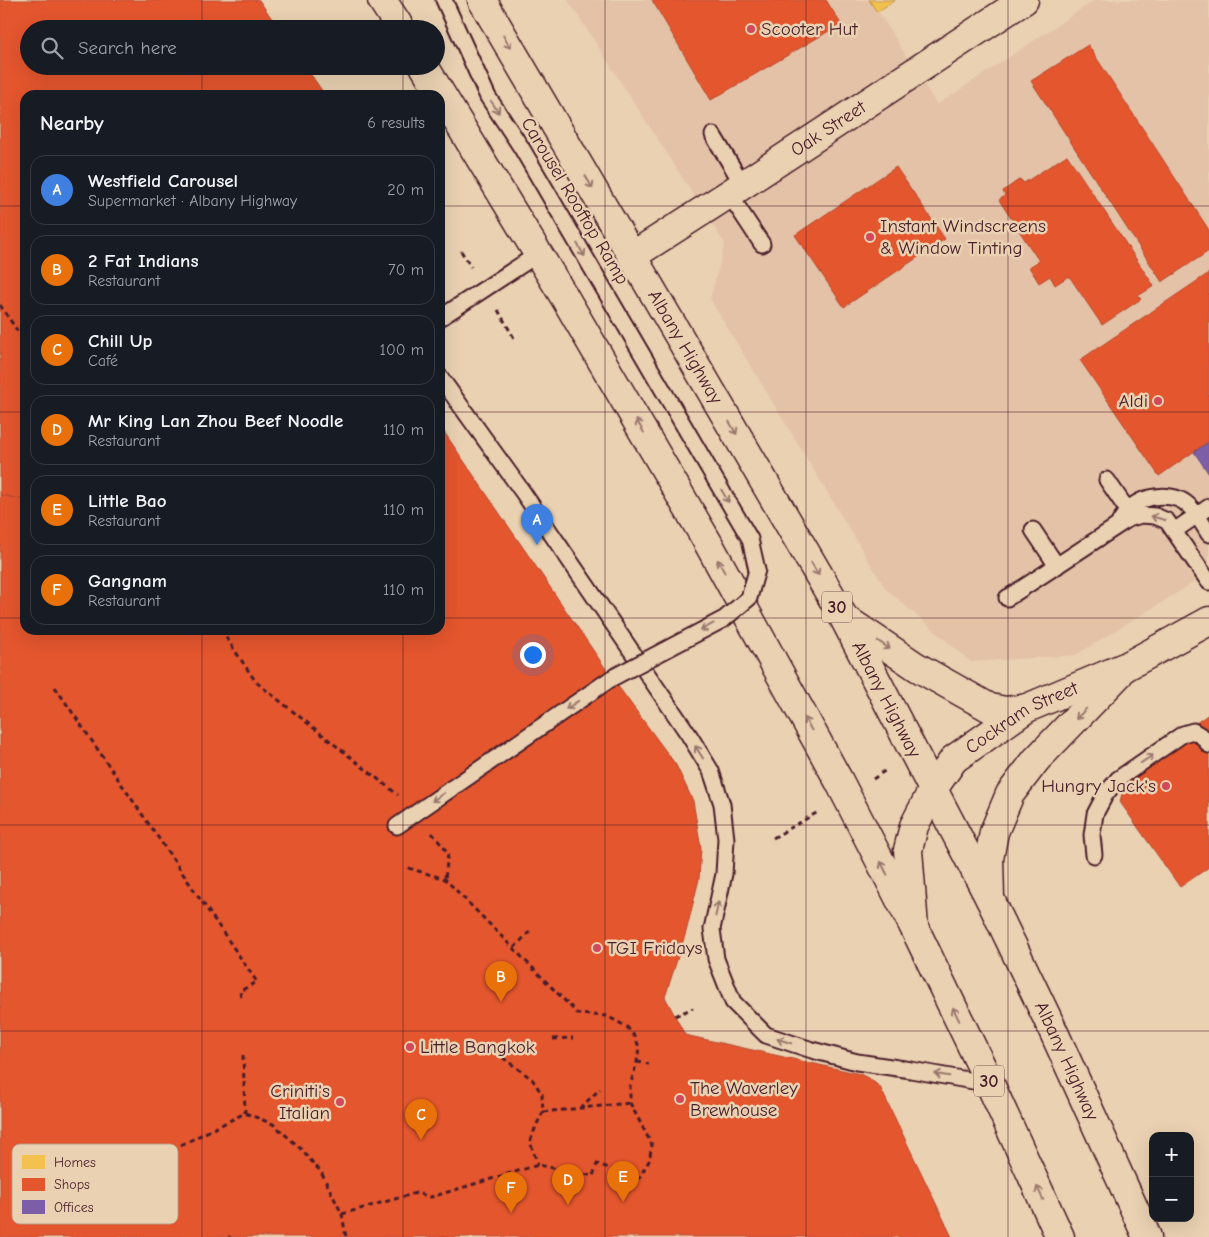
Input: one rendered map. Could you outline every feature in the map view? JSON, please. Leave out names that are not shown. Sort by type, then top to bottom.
[{"type":"main road","points":[[382,0],[395,20]]},
{"type":"main road","name":"Albany Highway","points":[[482,0],[844,618],[990,899],[1051,1026],[1147,1237]]},
{"type":"main road","name":"Oak Street","points":[[632,256],[1024,0]]},
{"type":"main road","name":"30","points":[[429,75],[439,90]]},
{"type":"main road","name":"30","points":[[445,101],[712,549],[843,788],[914,927],[990,1084],[1060,1237]]},
{"type":"main road","points":[[844,618],[917,667],[990,708],[1005,710],[1027,708]]},
{"type":"main road","name":"Cockram Street","points":[[914,927],[908,850],[914,826],[933,789],[954,759],[1027,708],[1127,666],[1209,621]]},
{"type":"main road","name":"Cockram Street","points":[[990,899],[989,859],[994,832],[1010,794],[1036,760],[1127,666]]},
{"type":"lane","name":"Carousel Rooftop Ramp","points":[[397,826],[612,678],[724,619],[749,598],[757,570],[750,539],[521,147],[488,97],[444,0]]},
{"type":"lane","points":[[713,135],[762,244]]},
{"type":"lane","points":[[445,315],[538,254]]},
{"type":"lane","points":[[445,384],[522,490],[689,735],[711,771],[722,804],[726,839],[724,874],[712,929],[716,959],[733,1002],[766,1035],[812,1050],[857,1062],[990,1084]]},
{"type":"lane","points":[[1107,480],[1130,514]]},
{"type":"lane","points":[[1007,598],[1117,526],[1130,514],[1132,507],[1146,499],[1161,496],[1176,499],[1203,512],[1209,534]]},
{"type":"lane","points":[[1174,531],[1203,512]]},
{"type":"lane","points":[[1130,514],[1155,516],[1167,521],[1209,582]]},
{"type":"lane","points":[[1033,530],[1057,566]]},
{"type":"lane","points":[[1094,855],[1092,835],[1095,814],[1105,795],[1118,779],[1183,734],[1193,731],[1203,737],[1209,745]]},
{"type":"path","points":[[0,305],[20,335]]},
{"type":"path","points":[[224,635],[256,682],[398,794],[448,853],[445,879]]},
{"type":"path","points":[[55,687],[257,982],[240,991],[242,998]]},
{"type":"path","points":[[342,1214],[416,1194],[431,1197],[538,1165],[593,1176],[597,1164],[639,1178],[649,1161],[652,1145],[630,1103],[630,1086],[639,1047],[628,1026],[607,1016],[578,1014],[445,879],[405,867]]},
{"type":"path","points":[[514,948],[531,930]]},
{"type":"path","points":[[675,1016],[693,1008]]},
{"type":"path","points":[[553,1039],[573,1038]]},
{"type":"path","points":[[488,1047],[532,1079],[542,1094],[543,1112],[530,1142],[538,1165]]},
{"type":"path","points":[[243,1055],[245,1113]]},
{"type":"path","points":[[637,1062],[649,1064]]},
{"type":"path","points":[[580,1108],[600,1089]]},
{"type":"path","points":[[543,1112],[630,1103]]},
{"type":"path","points":[[181,1145],[245,1113],[272,1124],[298,1146],[321,1172],[342,1214],[346,1237]]},
{"type":"shaded area","points":[[568,0],[871,0],[937,105],[1095,0],[1209,0],[1209,573],[1076,655],[971,662],[886,589],[710,299],[725,244]]},
{"type":"building: Homes","points":[[869,0],[895,0],[877,12]]},
{"type":"building: Shops","points":[[0,0],[259,0],[273,20],[20,20],[20,75],[311,75],[322,90],[20,90],[20,499],[0,495]]},
{"type":"building: Shops","points":[[652,0],[826,0],[841,24],[711,100]]},
{"type":"building: Shops","points":[[1088,45],[1209,230],[1209,251],[1162,282],[1031,81]]},
{"type":"building: Shops","points":[[1067,155],[1154,286],[1138,296],[1141,299],[1102,325],[1069,276],[1055,285],[1050,276],[1039,283],[1029,267],[1039,261],[999,200],[1005,196],[1003,191],[1020,179],[1024,183]]},
{"type":"building: Shops","name":"Instant Windscreens & Window Tinting","points":[[896,167],[945,239],[844,307],[795,235]]},
{"type":"building: Shops","name":"Aldi","points":[[1209,273],[1209,441],[1159,476],[1080,360]]},
{"type":"building: Shops","points":[[445,433],[612,678],[676,765],[693,801],[701,848],[699,879],[686,932],[665,997],[685,1035],[860,1074],[870,1079],[880,1087],[952,1237],[0,1237],[0,495],[20,499],[20,635],[445,635]]},
{"type":"building: Shops","name":"Hungry Jack's","points":[[1209,714],[1209,867],[1180,887],[1120,802],[1127,771]]},
{"type":"building: Offices","points":[[1209,442],[1209,474],[1194,452]]},
{"type":"place","name":"Scooter Hut","points":[[751,29]]},
{"type":"place","name":"Instant Windscreens & Window Tinting","points":[[870,237]]},
{"type":"place","name":"Aldi","points":[[1158,401]]},
{"type":"place","name":"Westfield Carousel","points":[[537,545]]},
{"type":"place","name":"Hungry Jack's","points":[[1166,786]]},
{"type":"place","name":"TGI Fridays","points":[[597,948]]},
{"type":"place","name":"2 Fat Indians","points":[[501,1002]]},
{"type":"place","name":"Little Bangkok","points":[[410,1047]]},
{"type":"place","name":"The Waverley Brewhouse","points":[[680,1099]]},
{"type":"place","name":"Criniti's Italian","points":[[340,1102]]},
{"type":"place","name":"Chill Up","points":[[421,1140]]},
{"type":"place","name":"Little Bao","points":[[623,1202]]},
{"type":"place","name":"Mr King Lan Zhou Beef Noodle","points":[[568,1205]]},
{"type":"place","name":"Gangnam","points":[[511,1213]]}]
